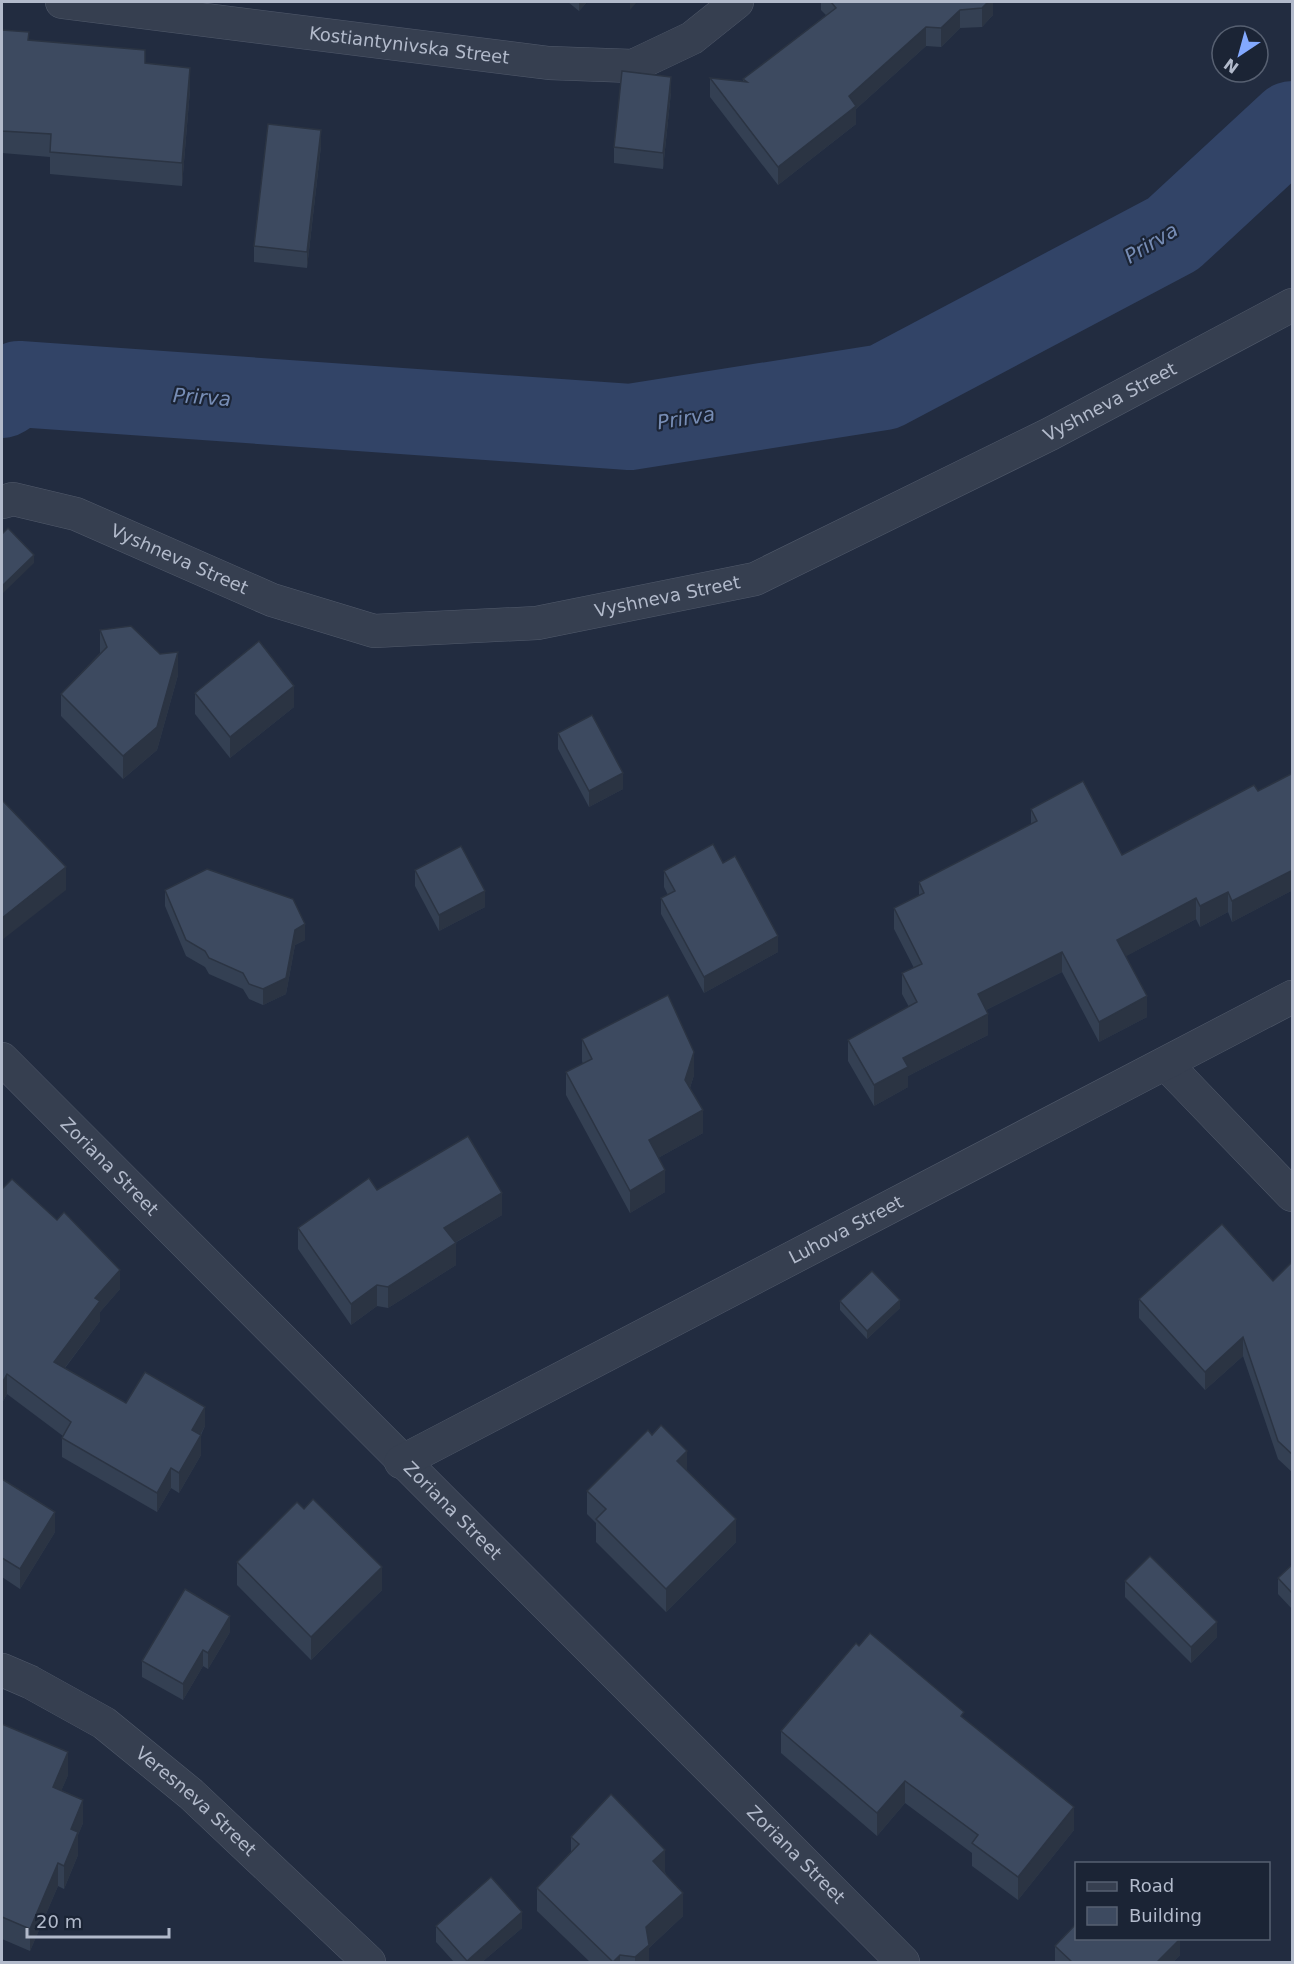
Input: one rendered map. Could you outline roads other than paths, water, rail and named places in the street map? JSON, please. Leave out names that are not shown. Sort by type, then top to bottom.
[{"type":"street","name":"Kostiantynivska Street","points":[[62,2],[549,63],[633,66],[692,38],[737,2]]},
{"type":"street","name":"Vyshneva Street","points":[[2,502],[13,499],[76,514],[272,600],[374,631],[537,623],[755,579],[1050,434],[1293,305]]},
{"type":"street","name":"Luhova Street","points":[[401,1461],[1293,997]]},
{"type":"street","name":"Zoriana Street","points":[[2,1059],[903,1962]]},
{"type":"street","points":[[1166,1064],[1293,1195]]},
{"type":"street","name":"Veresneva Street","points":[[2,1670],[30,1682],[104,1723],[191,1794],[369,1962]]},
{"type":"waterway","name":"Prirva","points":[[2,395],[19,384],[630,427],[884,387],[1173,234],[1292,124]]}]
